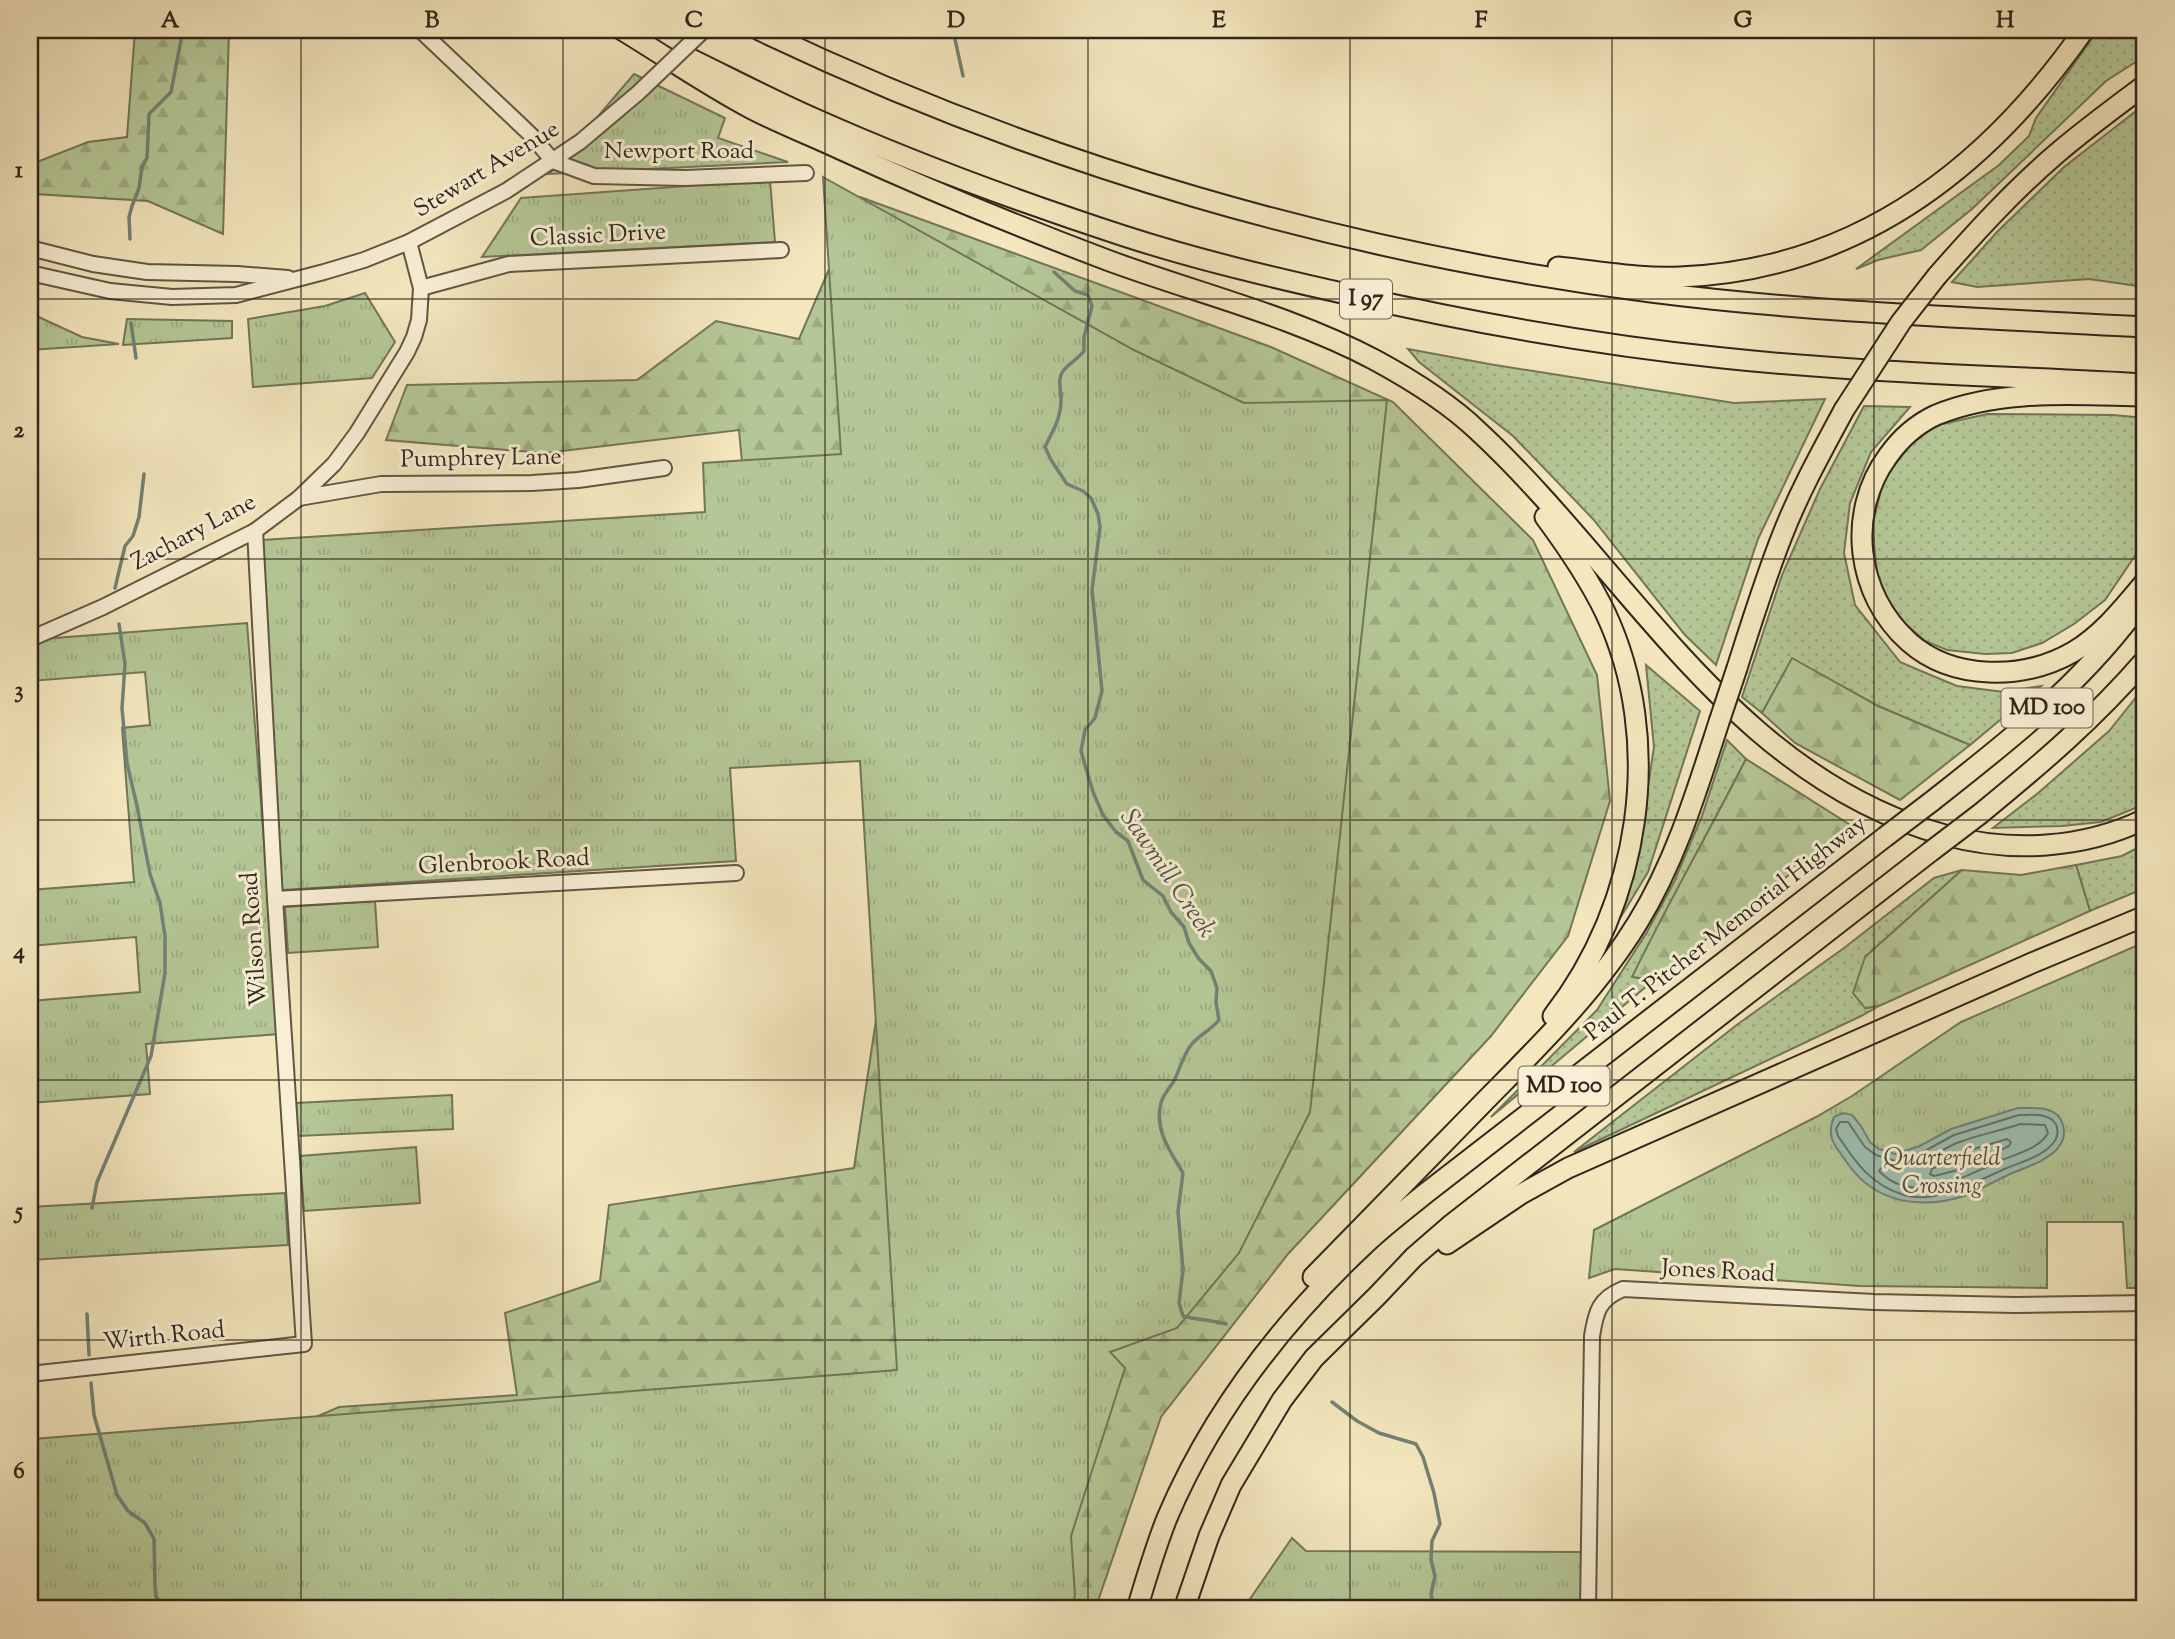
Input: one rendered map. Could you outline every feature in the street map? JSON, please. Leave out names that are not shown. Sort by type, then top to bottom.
[{"type":"highway","points":[[622,30],[751,109],[951,199],[1117,264],[1328,337],[1378,362],[1431,395],[1475,428],[1536,489],[1705,682],[1756,731],[1798,765],[1881,814],[1973,843],[2011,846],[2052,845],[2098,837],[2145,819]]},
{"type":"highway","name":"I 97","points":[[630,30],[813,118],[959,177],[1124,236],[1293,282],[1473,322],[1558,337],[1721,358],[1808,366],[2145,384]]},
{"type":"highway","name":"I 97","points":[[759,30],[836,67],[918,101],[1065,156],[1222,204],[1420,253],[1569,281],[1731,302],[2145,327]]},
{"type":"highway","points":[[1420,253],[1678,277],[1753,269],[1819,251],[1891,218],[1961,166],[2032,96],[2084,30]]},
{"type":"highway","points":[[1220,1416],[1267,1335],[1312,1278],[1572,1012],[1615,957],[1638,922],[1660,882],[1683,830],[1764,583],[1783,534],[1844,410],[1900,322],[1937,276],[2006,201],[2099,118],[2145,85]]},
{"type":"highway","points":[[2145,396],[2023,396],[1960,406],[1933,417],[1913,429],[1879,467],[1869,489],[1861,544],[1866,571],[1876,600],[1889,622],[1910,643],[1931,657],[1950,666],[1976,671],[2023,671],[2074,651],[2119,613],[2145,582]]},
{"type":"highway","points":[[1475,428],[1581,566],[1606,614],[1630,690],[1636,729],[1638,775],[1636,814],[1629,852],[1606,928],[1567,998],[1486,1100]]},
{"type":"highway","name":"Paul T. Pitcher Memorial Highway","points":[[1138,1609],[1167,1520],[1191,1468],[1220,1416],[1275,1339],[1322,1286],[1367,1242],[1426,1193],[1931,802],[2050,706],[2120,630],[2145,597]]},
{"type":"highway","name":"MD 100","points":[[1184,1609],[1209,1536],[1231,1485],[1282,1400],[1314,1359],[1414,1256],[1980,814],[2076,733],[2114,696],[2145,660]]},
{"type":"highway","points":[[2032,963],[2145,907]]},
{"type":"highway","points":[[1377,1296],[1460,1234],[1521,1194],[1568,1168],[2032,963],[2145,916]]},
{"type":"street","points":[[420,30],[531,135],[554,161]]},
{"type":"street","name":"Stewart Avenue","points":[[30,273],[110,291],[172,297],[236,295],[364,260],[409,242],[489,201],[554,161],[638,93],[704,30]]},
{"type":"street","name":"Newport Road","points":[[554,161],[594,176],[685,178],[806,173]]},
{"type":"street","name":"Zachary Lane","points":[[30,639],[103,607],[254,531],[299,498],[334,464],[357,433],[407,352],[419,320],[421,288],[409,242]]},
{"type":"street","name":"Stewart Avenue","points":[[30,248],[93,264],[148,272],[299,278]]},
{"type":"street","name":"Classic Drive","points":[[421,288],[509,264],[781,250]]},
{"type":"street","name":"Pumphrey Lane","points":[[299,498],[381,484],[533,483],[578,480],[664,468]]},
{"type":"street","name":"Wilson Road","points":[[254,531],[304,1344]]},
{"type":"street","name":"Glenbrook Road","points":[[275,899],[736,873]]},
{"type":"street","name":"Jones Road","points":[[1588,1609],[1592,1336],[1599,1307],[1613,1294],[1623,1289],[1866,1302],[2007,1305],[2145,1303]]},
{"type":"street","name":"Wirth Road","points":[[30,1374],[304,1344]]},
{"type":"green space","points":[[135,30],[229,30],[223,234],[148,201],[35,194],[37,162],[88,142],[127,137]]},
{"type":"green space","points":[[2098,30],[2145,30],[2145,56],[2106,81],[1972,209],[1921,250],[1878,260],[1856,269],[1999,165],[2029,136],[2036,118]]},
{"type":"green space","points":[[634,74],[725,118],[718,138],[788,162],[549,174]]},
{"type":"green space","points":[[2145,104],[2145,287],[2089,279],[1977,287],[1952,282],[1998,231],[2064,167]]},
{"type":"green space","points":[[823,177],[1134,350],[1244,403],[1387,400],[1310,1112],[1239,1253],[1177,1328],[1110,1352],[1125,1368],[1071,1536],[1075,1595],[1072,1609],[30,1609],[33,1439],[897,1370],[860,761],[730,768],[736,861],[282,890],[262,540],[705,512],[703,463],[841,454]]},
{"type":"green space","points":[[770,180],[775,242],[482,257],[521,198]]},
{"type":"green space","points":[[860,197],[1271,347],[1393,402],[1533,540],[1597,675],[1610,801],[1568,936],[1491,1036],[1288,1254],[1161,1417],[1097,1609],[43,1609],[290,1428],[339,1407],[517,1395],[505,1313],[600,1281],[609,1205],[854,1168],[893,905],[877,748],[753,579],[739,430],[545,453],[386,440],[407,385],[637,380],[716,321],[799,339]]},
{"type":"green space","points":[[365,293],[395,342],[372,378],[253,387],[248,319],[325,306]]},
{"type":"green space","points":[[30,313],[82,337],[119,344],[30,350]]},
{"type":"green space","points":[[127,319],[232,321],[232,338],[123,345]]},
{"type":"green space","points":[[1408,349],[1734,403],[1825,399],[1758,539],[1716,665],[1685,635],[1593,519],[1513,436],[1419,362]]},
{"type":"green space","points":[[1864,406],[1910,407],[1871,452],[1850,503],[1844,553],[1855,605],[1900,662],[1957,686],[2004,692],[2041,686],[1970,745],[1878,706],[1792,659],[1762,713],[1742,697],[1782,575],[1820,489]]},
{"type":"green space","points":[[1987,414],[2113,415],[2145,418],[2145,541],[2105,600],[2074,624],[2042,643],[2012,653],[1985,654],[1947,650],[1925,641],[1906,624],[1891,605],[1878,580],[1872,527],[1884,478],[1912,443],[1934,426]]},
{"type":"green space","points":[[247,623],[279,1034],[146,1044],[150,1094],[30,1103],[30,1001],[140,992],[136,937],[30,946],[30,890],[134,882],[122,728],[150,725],[145,672],[30,681],[30,640]]},
{"type":"green space","points":[[1792,658],[1878,706],[1970,745],[1900,800],[1795,743],[1762,713]]},
{"type":"green space","points":[[1646,665],[1700,711],[1648,872],[1619,920],[1636,866],[1654,747]]},
{"type":"green space","points":[[2145,686],[2145,804],[2101,822],[1993,828],[2037,794],[2109,731]]},
{"type":"green space","points":[[1727,740],[1746,759],[1633,977],[1654,980],[1491,1117],[1597,1010],[1647,932],[1674,882],[1702,816]]},
{"type":"green space","points":[[1746,759],[1852,826],[1654,980],[1632,977],[1660,922]]},
{"type":"green space","points":[[2145,844],[2145,888],[2090,911],[2076,865],[2122,856]]},
{"type":"green space","points":[[2076,865],[2090,911],[1879,1006],[1865,1008],[1853,993],[1865,957],[1962,870],[2021,875]]},
{"type":"green space","points":[[1962,870],[1865,957],[1865,1008],[1879,1006],[1574,1152],[1738,1024],[1844,948],[1934,878]]},
{"type":"green space","points":[[375,901],[378,947],[288,953],[285,907]]},
{"type":"green space","name":"Quarterfield Crossing","points":[[2145,942],[2145,1288],[2127,1288],[2123,1222],[2047,1222],[2047,1288],[1860,1286],[1615,1269],[1589,1278],[1594,1230],[1816,1117],[1852,1096],[1961,1022]]},
{"type":"green space","points":[[452,1095],[453,1129],[298,1136],[296,1103]]},
{"type":"green space","points":[[416,1147],[420,1203],[304,1211],[300,1156]]},
{"type":"green space","points":[[285,1193],[288,1245],[30,1260],[30,1207]]},
{"type":"green space","points":[[1292,1538],[1306,1551],[1582,1552],[1582,1609],[1243,1609]]},
{"type":"water","points":[[2018,1108],[2045,1109],[2056,1114],[2064,1130],[2060,1145],[2051,1155],[2038,1162],[1967,1195],[1950,1200],[1901,1200],[1872,1188],[1848,1164],[1831,1136],[1834,1117],[1843,1113],[1852,1115],[1870,1142],[1879,1149],[1895,1154],[1920,1146],[1951,1129]]},
{"type":"waterway","points":[[130,239],[129,217],[139,188],[142,167],[147,158],[149,114],[171,92],[183,30]]},
{"type":"waterway","name":"Sawmill Creek","points":[[953,30],[963,76]]},
{"type":"waterway","name":"Sawmill Creek","points":[[1054,272],[1075,291],[1088,295],[1092,306],[1084,337],[1084,351],[1061,374],[1060,411],[1045,447],[1067,484],[1091,498],[1100,527],[1092,590],[1102,691],[1095,718],[1085,730],[1081,751],[1103,815],[1116,832],[1128,841],[1143,880],[1163,896],[1171,912],[1184,927],[1189,943],[1199,959],[1211,971],[1217,988],[1219,1020],[1188,1049],[1162,1100],[1159,1113],[1164,1140],[1183,1173],[1178,1211],[1183,1270],[1179,1303],[1183,1316],[1226,1324]]},
{"type":"waterway","points":[[131,323],[136,358]]},
{"type":"waterway","points":[[115,588],[125,546],[133,536],[139,517],[144,474]]},
{"type":"waterway","points":[[92,1208],[97,1182],[151,1056],[165,973],[165,936],[160,903],[150,874],[127,763],[122,708],[125,664],[119,624]]},
{"type":"waterway","points":[[87,1314],[89,1355]]},
{"type":"waterway","points":[[91,1383],[94,1415],[117,1495],[128,1511],[145,1523],[154,1539],[156,1596],[162,1609]]},
{"type":"waterway","name":"Sawmill Creek","points":[[1332,1402],[1379,1433],[1416,1444],[1423,1457],[1440,1524],[1432,1541],[1431,1560],[1435,1576],[1431,1594],[1434,1609]]}]
